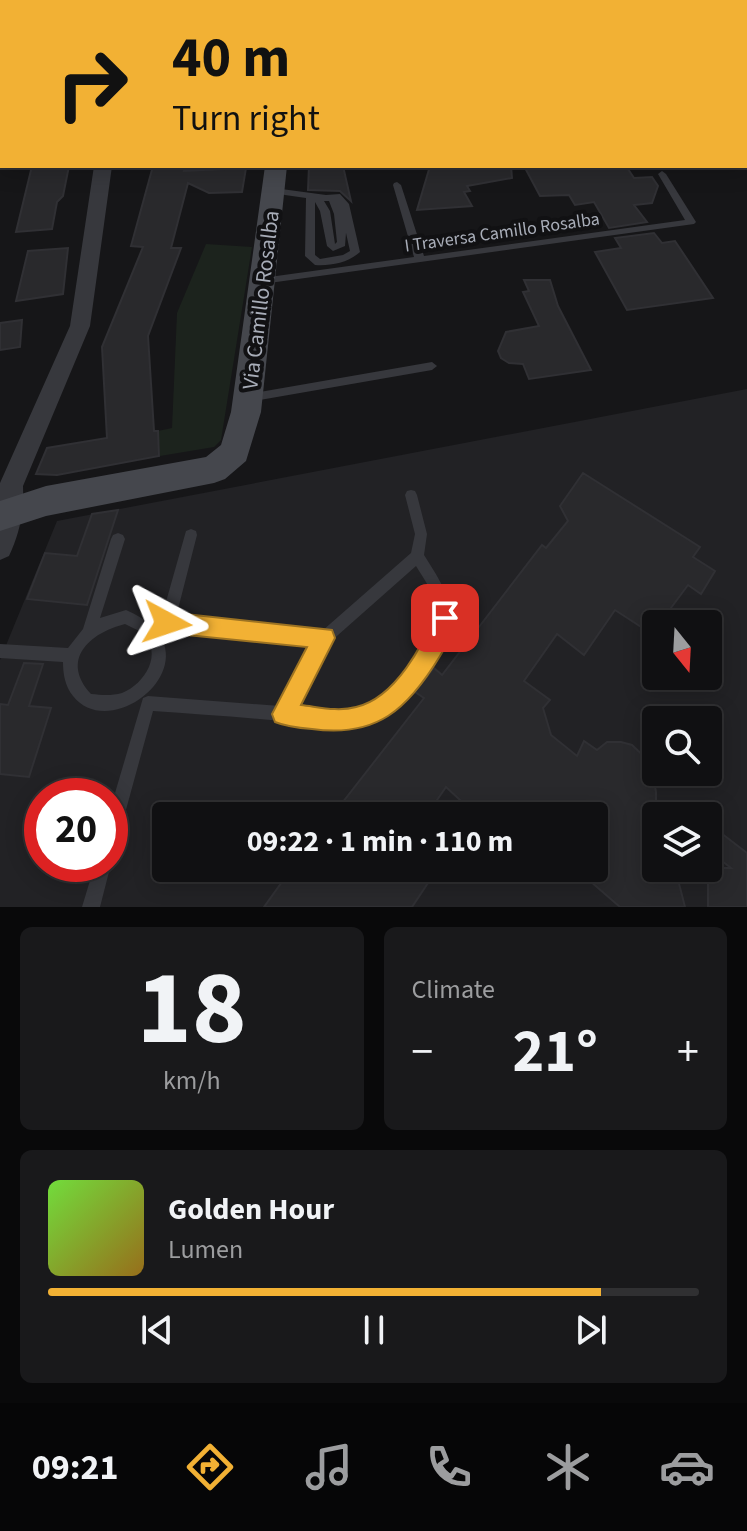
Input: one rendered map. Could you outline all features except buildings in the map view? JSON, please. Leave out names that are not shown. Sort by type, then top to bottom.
[{"type":"street","points":[[0,548],[11,486],[80,326],[103,168]]},
{"type":"street","name":"Via Camillo Rosalba","points":[[6,514],[46,501],[214,469],[235,452],[242,435],[248,398],[275,179]]},
{"type":"lane","name":"I Traversa Camillo Rosalba","points":[[262,281],[691,222],[662,174]]},
{"type":"lane","points":[[275,179],[319,197],[337,196],[344,204],[355,252],[346,258],[318,263],[310,256],[319,197]]},
{"type":"lane","points":[[397,185],[420,259]]},
{"type":"lane","points":[[248,398],[432,366]]},
{"type":"lane","points":[[284,714],[324,638],[417,556],[421,534],[411,495]]},
{"type":"lane","points":[[155,633],[167,623],[191,535]]},
{"type":"lane","points":[[89,632],[111,619],[126,617],[145,623],[155,633],[160,648],[159,663],[143,689],[128,700],[112,705],[87,701],[72,684],[69,670],[72,655],[89,632],[118,539]]},
{"type":"lane","points":[[128,700],[334,721],[355,719],[378,711],[416,675],[440,635],[445,618],[441,599],[417,556]]},
{"type":"lane","points":[[167,623],[324,638]]},
{"type":"lane","points":[[0,651],[72,655]]},
{"type":"lane","points":[[127,778],[148,703]]},
{"type":"lane","points":[[91,907],[98,882]]},
{"type":"shaded area","points":[[206,244],[252,247],[221,440],[214,447],[160,456],[158,431],[172,428],[177,313]]},
{"type":"shaded area","points":[[747,389],[747,907],[0,907],[0,660],[57,521]]},
{"type":"route","points":[[167,623],[324,638],[284,714],[334,721],[355,719],[378,711],[416,675],[440,635],[445,618]]}]
